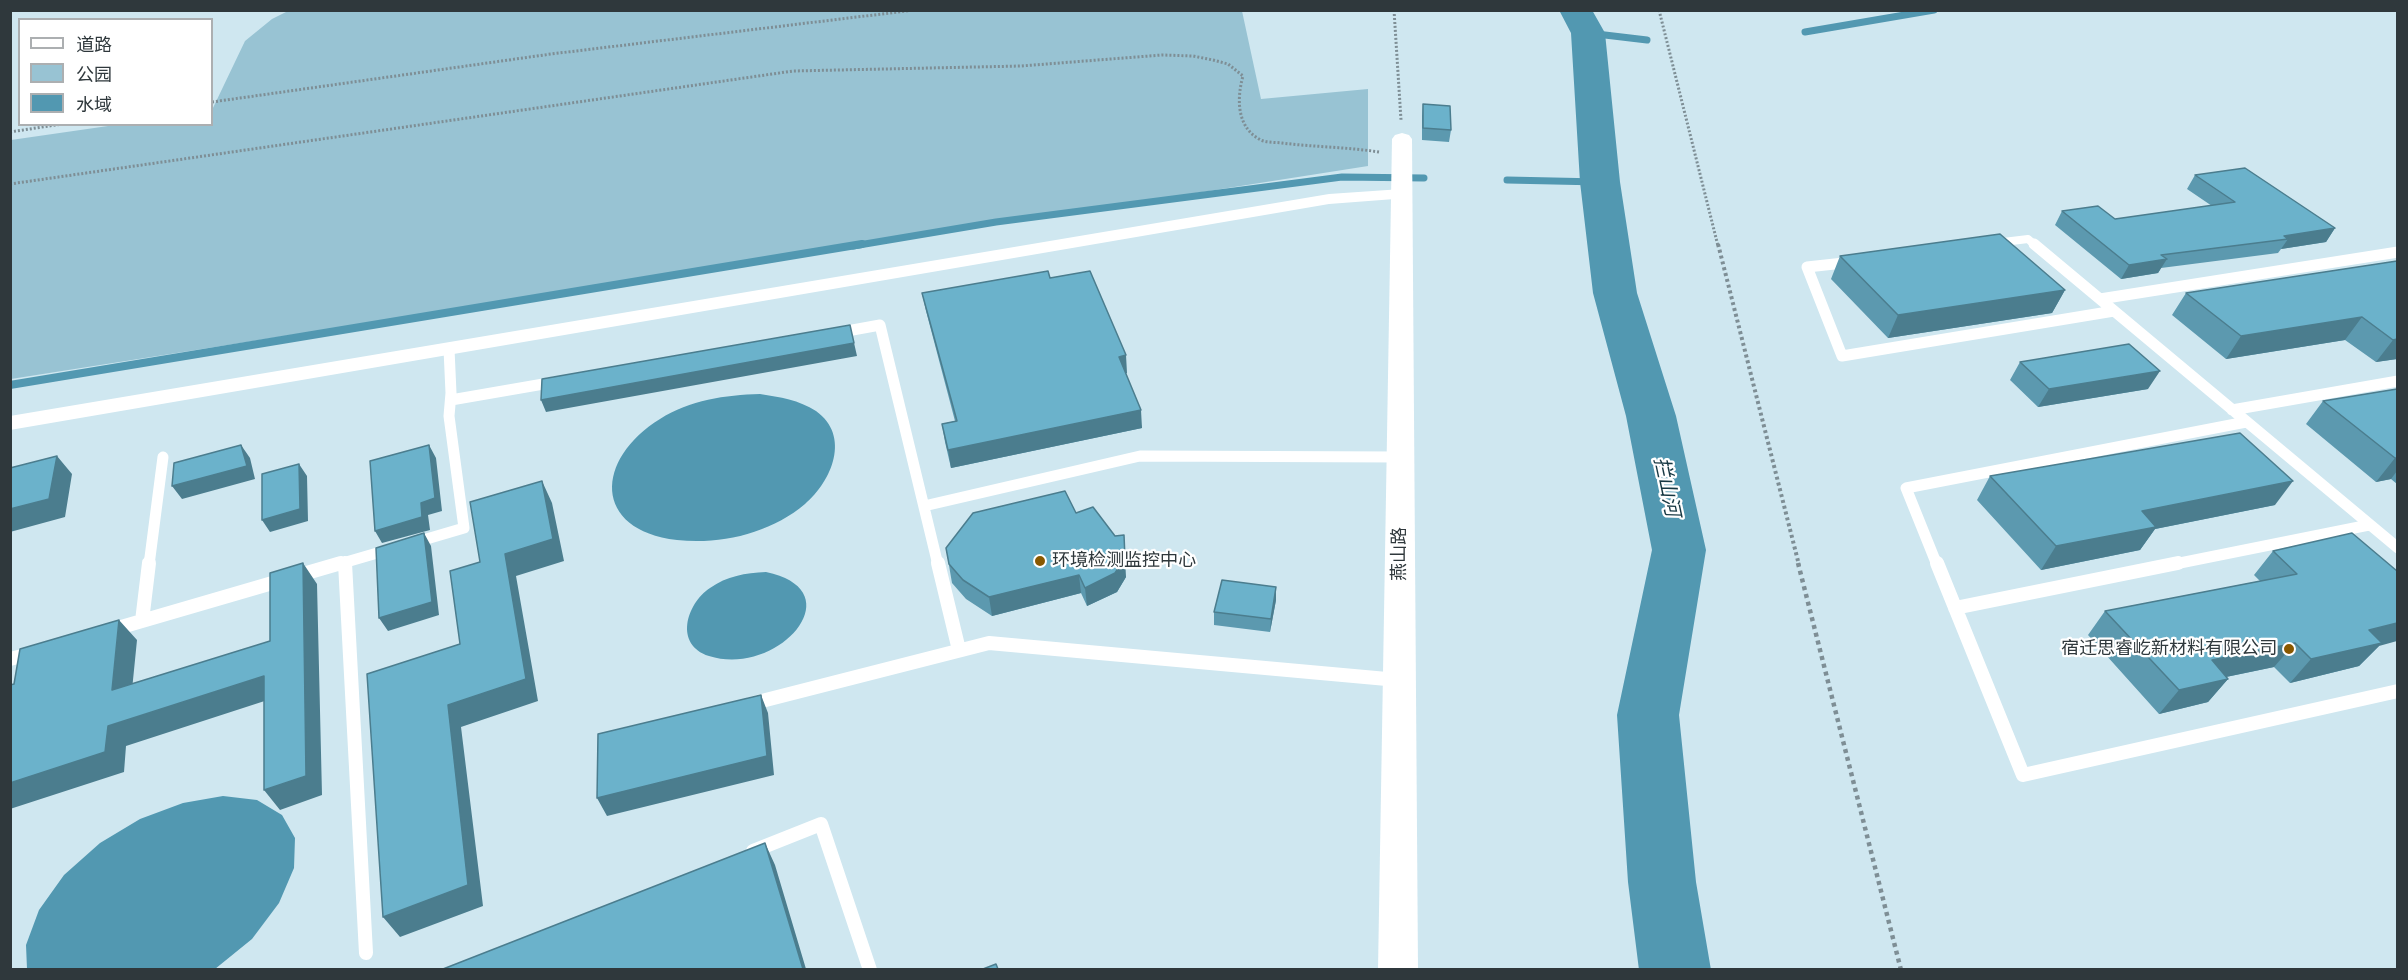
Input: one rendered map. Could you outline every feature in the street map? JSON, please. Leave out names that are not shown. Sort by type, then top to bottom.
[{"type":"street","points":[[10,423],[1329,200],[1402,169]]},
{"type":"street","name":"燕山路","points":[[1398,969],[1402,169]]},
{"type":"lane","points":[[1981,245],[2028,239],[2369,525],[2396,545]]},
{"type":"lane","points":[[2100,299],[2397,252]]},
{"type":"lane","points":[[1865,260],[1807,267],[1842,356],[2114,311]]},
{"type":"lane","points":[[822,335],[880,325],[959,650]]},
{"type":"lane","points":[[98,634],[464,528],[449,416],[451,400],[449,349]]},
{"type":"lane","points":[[451,400],[567,380]]},
{"type":"lane","points":[[2232,410],[2397,381]]},
{"type":"lane","points":[[2246,422],[1906,488],[2023,775],[2397,691]]},
{"type":"lane","points":[[924,506],[1140,456],[1400,457]]},
{"type":"lane","points":[[142,621],[163,458]]},
{"type":"lane","points":[[1955,608],[2369,525]]},
{"type":"lane","points":[[345,563],[366,952]]},
{"type":"lane","points":[[731,709],[989,643],[1399,680]]},
{"type":"lane","points":[[10,659],[43,650]]},
{"type":"lane","points":[[743,855],[821,824],[870,969]]},
{"type":"path","points":[[213,102],[540,56],[915,10]]},
{"type":"path","points":[[1394,10],[1402,169]]},
{"type":"path","points":[[1659,10],[1901,969]]},
{"type":"path","points":[[10,184],[793,71],[1021,66],[1162,55],[1193,56],[1213,60],[1228,64],[1244,76],[1239,88],[1240,113],[1246,129],[1261,140],[1301,146],[1376,151],[1402,169]]},
{"type":"path","points":[[10,132],[49,126]]},
{"type":"green space","points":[[290,10],[1242,11],[1261,99],[1368,89],[1368,166],[11,379],[11,140],[108,126],[213,126],[213,108],[245,41],[272,19]]},
{"type":"water","points":[[760,394],[810,407],[827,421],[833,433],[834,458],[830,471],[815,494],[805,504],[777,523],[745,535],[711,541],[677,540],[649,534],[629,522],[617,508],[612,491],[614,472],[623,453],[639,435],[660,419],[683,407],[721,397]]},
{"type":"water","points":[[766,572],[792,582],[805,596],[805,613],[797,629],[781,644],[759,655],[735,659],[709,656],[698,651],[691,643],[687,624],[695,604],[702,595],[716,584],[730,578]]},
{"type":"water","points":[[223,796],[257,800],[282,815],[295,838],[294,868],[279,903],[252,939],[215,969],[27,969],[26,945],[39,910],[64,875],[100,843],[140,819],[183,803]]},
{"type":"building","points":[[1423,104],[1450,106],[1451,130],[1423,128]]},
{"type":"building","points":[[2245,168],[2335,228],[2284,236],[2288,239],[2161,255],[2167,259],[2129,265],[2062,211],[2098,206],[2115,219],[2235,202],[2195,175]]},
{"type":"building","points":[[2000,234],[2065,290],[1898,315],[1840,256]]},
{"type":"building","points":[[2397,261],[2397,339],[2393,340],[2362,317],[2241,336],[2186,293]]},
{"type":"building","points":[[1048,271],[1050,278],[1090,271],[1126,355],[1119,357],[1141,410],[948,450],[942,424],[957,421],[922,293]]},
{"type":"building","points":[[850,325],[854,343],[541,400],[542,379]]},
{"type":"building","points":[[2129,344],[2160,371],[2049,389],[2020,362]]},
{"type":"building","points":[[2397,389],[2397,458],[2323,401]]},
{"type":"building","points":[[2240,433],[2293,481],[2142,511],[2156,527],[2056,546],[1990,476]]},
{"type":"building","points":[[241,445],[247,466],[172,486],[174,463]]},
{"type":"building","points":[[429,445],[435,498],[421,503],[422,517],[375,531],[370,461]]},
{"type":"building","points":[[57,456],[49,499],[10,509],[10,468]]},
{"type":"building","points":[[299,464],[300,509],[262,520],[262,474]]},
{"type":"building","points":[[542,481],[553,539],[505,554],[526,679],[448,705],[468,885],[383,917],[367,674],[460,644],[450,571],[480,562],[470,502]]},
{"type":"building","points":[[1065,491],[1076,513],[1093,507],[1115,536],[1124,535],[1125,558],[1115,573],[1085,588],[1079,575],[989,597],[963,580],[949,564],[946,548],[973,513]]},
{"type":"building","points":[[424,533],[432,602],[379,618],[376,548]]},
{"type":"building","points":[[2352,533],[2397,571],[2397,623],[2369,630],[2382,643],[2311,659],[2295,643],[2212,660],[2228,679],[2179,690],[2105,611],[2297,574],[2273,551]]},
{"type":"building","points":[[303,563],[306,776],[264,790],[264,676],[108,726],[105,752],[10,783],[10,685],[14,684],[20,649],[119,620],[112,690],[270,641],[270,573]]},
{"type":"building","points":[[1222,580],[1276,587],[1271,619],[1214,612]]},
{"type":"building","points":[[761,695],[767,756],[597,798],[598,734]]},
{"type":"building","points":[[765,843],[803,969],[443,969]]},
{"type":"building","points":[[996,964],[998,969],[983,969]]},
{"type":"waterway","name":"拦山河","points":[[1575,10],[1588,33],[1600,182],[1615,293],[1651,416],[1679,550],[1648,715],[1662,882],[1675,970]]},
{"type":"waterway","points":[[1805,32],[1934,10]]},
{"type":"waterway","points":[[1588,33],[1647,40]]},
{"type":"waterway","points":[[853,246],[996,222],[1342,177],[1424,178]]},
{"type":"waterway","points":[[1507,180],[1600,182]]},
{"type":"waterway","points":[[10,385],[862,244]]},
{"type":"place","name":"环境检测监控中心","points":[[1040,561]]},
{"type":"place","name":"宿迁思睿屹新材料有限公司","points":[[2289,649]]}]
